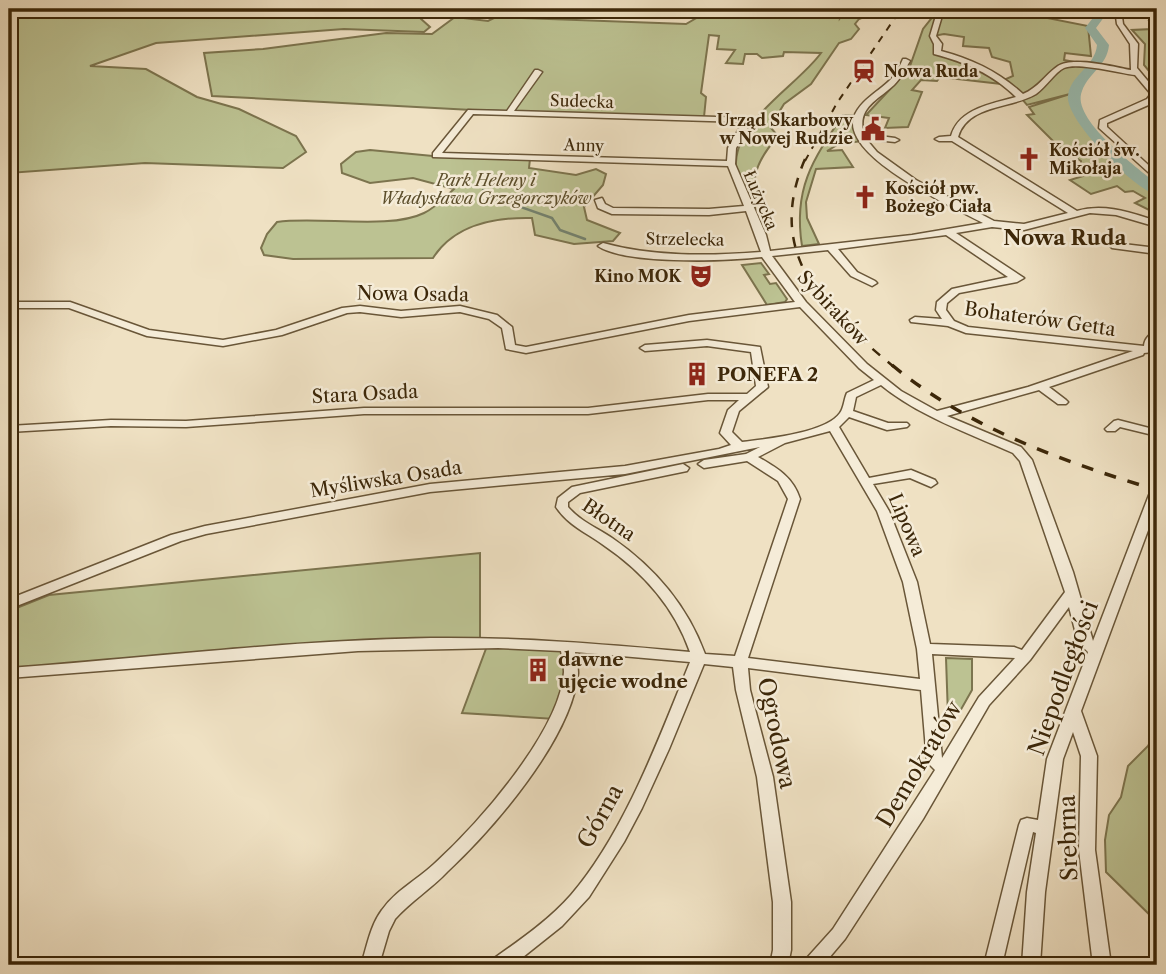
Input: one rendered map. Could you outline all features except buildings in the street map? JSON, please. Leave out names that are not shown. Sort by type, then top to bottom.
[{"type":"street","points":[[941,9],[933,36],[938,44],[937,52],[957,57],[1004,80],[1021,97]]},
{"type":"street","points":[[1118,9],[1120,24],[1133,44],[1133,68],[1156,95],[1150,101],[1103,122],[1103,128],[1157,177]]},
{"type":"street","points":[[906,61],[893,81],[859,116],[857,124],[864,144],[883,162],[992,224],[1024,227],[1070,214],[1109,211],[1157,224]]},
{"type":"street","points":[[954,138],[959,124],[975,113],[1021,97],[1048,82],[1062,66],[1085,65],[1137,73]]},
{"type":"street","points":[[509,113],[538,72]]},
{"type":"street","name":"Sudecka","points":[[436,155],[471,112],[748,120]]},
{"type":"street","name":"Łużycka","points":[[748,120],[732,148],[731,164],[768,254]]},
{"type":"street","points":[[862,136],[895,140]]},
{"type":"street","points":[[939,139],[954,138],[1070,214]]},
{"type":"street","name":"Anny","points":[[436,155],[731,164]]},
{"type":"street","points":[[599,200],[601,206],[612,211],[709,212],[747,208]]},
{"type":"street","name":"Strzelecka","points":[[603,246],[625,253],[663,257],[768,254],[992,224]]},
{"type":"street","name":"Bohaterów Getta","points":[[948,232],[1018,278],[956,291],[942,302],[941,310],[950,323],[982,333],[1153,354]]},
{"type":"street","points":[[830,246],[854,274],[872,283]]},
{"type":"street","points":[[1115,246],[1157,251]]},
{"type":"street","name":"Sybiraków","points":[[768,254],[768,260],[802,304],[881,381]]},
{"type":"street","name":"Nowa Osada","points":[[9,305],[70,305],[147,333],[223,343],[278,334],[346,310],[401,314],[460,309],[500,322],[507,327],[510,347],[526,350],[689,318],[802,304]]},
{"type":"street","points":[[915,320],[950,323]]},
{"type":"street","points":[[936,415],[1153,354],[1149,342],[1157,334]]},
{"type":"street","points":[[645,348],[707,343],[756,349],[762,387],[729,419]]},
{"type":"street","points":[[722,397],[729,419],[726,433],[744,452],[833,426],[847,413],[851,395],[881,381],[936,415],[1007,444],[1026,460],[1072,592],[1085,642],[1097,651]]},
{"type":"street","points":[[1040,386],[1062,402]]},
{"type":"street","name":"Stara Osada","points":[[9,429],[132,422],[186,424],[364,411],[588,411],[722,397],[749,397]]},
{"type":"street","points":[[847,413],[887,427],[903,425]]},
{"type":"street","points":[[1111,429],[1118,423],[1157,433]]},
{"type":"street","name":"Lipowa","points":[[833,426],[883,511],[910,582],[925,649],[935,762],[945,769]]},
{"type":"street","name":"Myśliwska Osada","points":[[9,604],[176,538],[205,530],[430,488],[568,476],[744,452]]},
{"type":"street","name":"Błotna","points":[[699,658],[693,638],[671,600],[631,558],[565,513],[562,501],[585,488],[744,452]]},
{"type":"street","name":"Ogrodowa","points":[[744,452],[781,476],[792,488],[794,499],[740,662],[743,690],[765,777],[782,902],[782,950],[779,965]]},
{"type":"street","points":[[865,482],[911,474],[931,483]]},
{"type":"street","name":"Niepodległości","points":[[1031,965],[1036,892],[1055,759],[1155,495]]},
{"type":"street","name":"Demokratów","points":[[812,965],[839,934],[945,769],[984,701],[1025,656],[1072,592]]},
{"type":"street","points":[[9,673],[426,645],[523,643],[740,662],[929,686]]},
{"type":"street","points":[[370,965],[385,918],[480,830],[526,769],[563,708],[573,659],[567,646]]},
{"type":"street","points":[[925,649],[1014,652],[1025,656]]},
{"type":"street","name":"Górna","points":[[499,965],[582,894],[622,827],[666,741],[699,658]]},
{"type":"street","name":"Srebrna","points":[[1073,711],[1089,756],[1087,850],[1102,965]]},
{"type":"street","points":[[993,965],[1027,825],[1045,827]]},
{"type":"green space","points":[[9,9],[455,9],[420,18],[430,27],[424,32],[344,29],[156,43],[90,66],[146,69],[197,97],[239,109],[296,136],[306,152],[283,168],[145,163],[9,173]]},
{"type":"green space","points":[[712,9],[841,9],[840,18],[847,9],[884,9],[859,19],[855,24],[859,29],[851,39],[839,43],[811,84],[784,104],[770,127],[778,136],[763,156],[756,174],[756,217],[750,215],[737,175],[739,146],[758,117],[821,53],[784,52],[783,56],[762,58],[757,54],[745,54],[743,64],[726,63],[735,50],[717,49],[719,36],[709,35],[701,93],[706,97],[704,117],[472,110],[212,96],[204,53],[263,49],[386,33],[432,34],[455,17],[488,21],[496,17],[686,24]]},
{"type":"green space","points":[[935,9],[1060,9],[1037,11],[1032,15],[1088,26],[1091,56],[1065,53],[1064,60],[1096,66],[1076,91],[1075,107],[1082,120],[1106,147],[1157,191],[1157,214],[1135,203],[1145,198],[1133,191],[1125,192],[1117,186],[1091,194],[1070,180],[1083,176],[1081,161],[1059,147],[1027,115],[1034,114],[1029,107],[1070,94],[1027,105],[1010,85],[940,77],[937,81],[921,80],[912,90],[922,92],[908,127],[885,128],[889,118],[866,115],[909,69],[923,29],[934,15]],"holes":[[[944,34],[964,37],[963,46],[989,48],[992,57],[1010,62],[1013,76],[1004,80],[937,51],[933,36]]]},
{"type":"green space","points":[[1149,21],[1157,21],[1157,81],[1144,65],[1145,44],[1132,30],[1152,29]]},
{"type":"green space","points":[[843,115],[864,116],[859,130],[863,141],[839,144],[827,151],[842,150],[853,167],[816,169],[806,202],[807,218],[819,244],[802,246],[800,208],[808,176],[822,147]]},
{"type":"green space","name":"Park Heleny i Władysława Grzegorczyków","points":[[370,150],[433,156],[530,159],[529,168],[576,175],[596,169],[606,174],[603,185],[584,207],[587,220],[620,233],[613,241],[574,244],[535,235],[532,218],[518,218],[476,225],[452,238],[433,258],[293,259],[264,255],[261,248],[267,234],[277,222],[373,222],[410,218],[432,208],[454,189],[413,178],[370,183],[342,173],[341,164],[356,152]]},
{"type":"green space","points":[[761,263],[769,274],[764,275],[770,284],[776,283],[787,299],[785,302],[767,305],[742,265]]},
{"type":"green space","points":[[480,553],[480,640],[9,669],[9,611],[49,595]]},
{"type":"green space","points":[[487,646],[565,648],[569,659],[555,719],[462,713]]},
{"type":"green space","points":[[946,658],[972,659],[972,690],[959,713],[948,716]]},
{"type":"green space","points":[[1157,730],[1157,922],[1106,872],[1105,840],[1109,815],[1121,797],[1128,766],[1148,746]]},
{"type":"waterway","points":[[1105,9],[1090,28],[1103,45],[1102,57],[1076,91],[1075,107],[1082,120],[1106,147],[1157,191]]},
{"type":"waterway","points":[[445,175],[475,187]]},
{"type":"waterway","points":[[483,190],[501,200],[552,218],[560,230],[585,239]]},
{"type":"railway","points":[[805,161],[837,103],[901,9]]},
{"type":"railway","points":[[805,159],[794,193],[792,224],[797,252],[808,277],[824,301],[845,324],[894,367]]},
{"type":"railway","points":[[892,365],[952,407],[1018,441],[1087,468],[1157,490]]},
{"type":"place","name":"Nowa Ruda","points":[[864,71]]},
{"type":"place","name":"Urząd Skarbowy w Nowej Rudzie","points":[[873,129]]},
{"type":"place","name":"Kościół św. Mikołaja","points":[[1029,159]]},
{"type":"place","name":"Kościół pw. Bożego Ciała","points":[[865,197]]},
{"type":"place","name":"Kino MOK","points":[[701,276]]},
{"type":"place","name":"PONEFA 2","points":[[697,374]]},
{"type":"place","name":"dawne ujęcie wodne","points":[[538,670]]},
{"type":"district","name":"Nowa Ruda","points":[[1065,237]]}]
